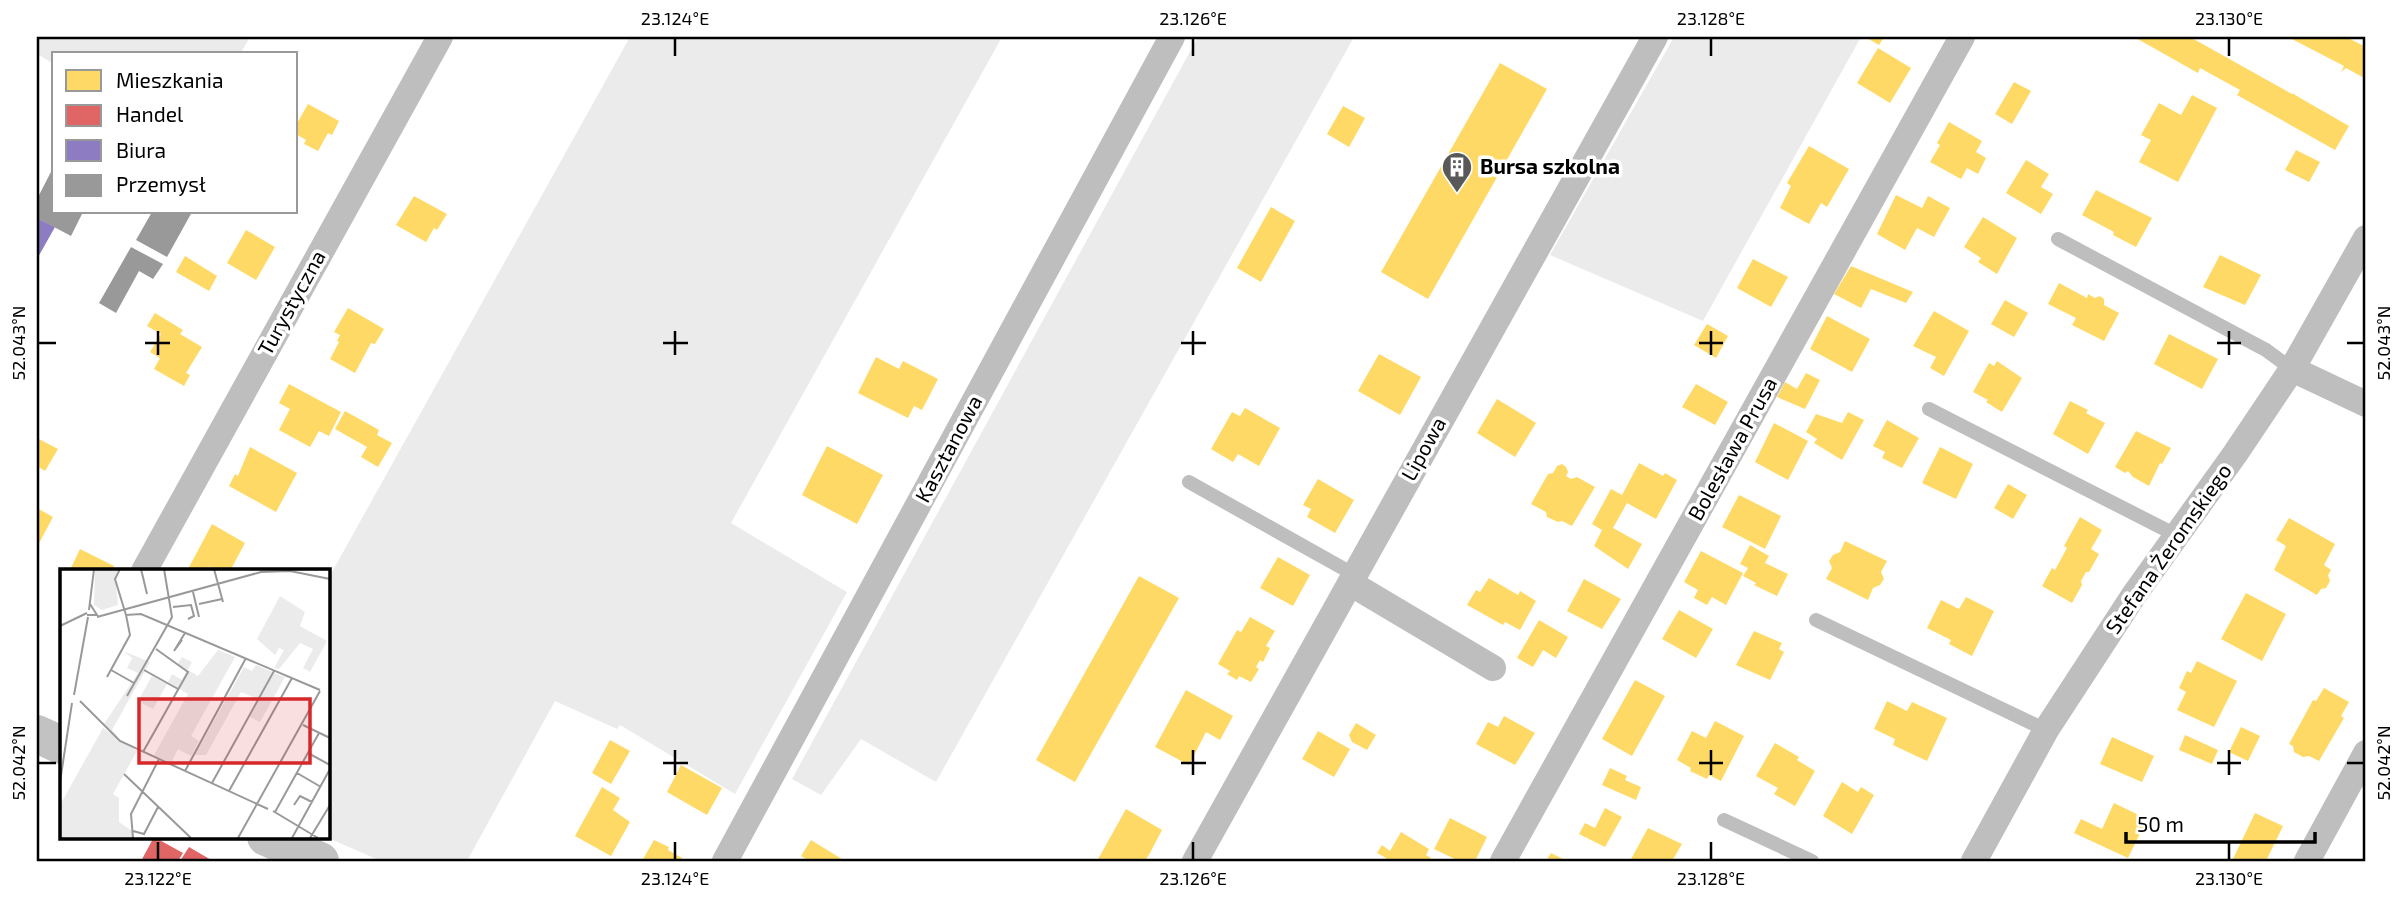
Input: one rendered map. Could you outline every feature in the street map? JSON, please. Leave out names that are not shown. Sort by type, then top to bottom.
[{"type":"street","name":"Turystyczna","points":[[145,569],[440,37]]},
{"type":"street","name":"Kasztanowa","points":[[725,861],[1172,37]]},
{"type":"street","name":"Lipowa","points":[[1195,861],[1655,37]]},
{"type":"street","name":"Bolesława Prusa","points":[[1503,861],[1962,37]]},
{"type":"street","name":"Stefana Żeromskiego","points":[[1974,861],[2046,730],[2134,595],[2178,536],[2292,369],[2366,237]]},
{"type":"street","points":[[2292,369],[2366,404]]},
{"type":"street","points":[[1352,579],[1493,668]]},
{"type":"street","points":[[2307,861],[2365,757]]},
{"type":"street","points":[[272,847],[320,861]]},
{"type":"lane","points":[[2058,239],[2266,350],[2292,369]]},
{"type":"lane","points":[[1929,409],[2178,536]]},
{"type":"lane","points":[[1189,482],[1352,579]]},
{"type":"lane","points":[[1816,620],[2046,730]]},
{"type":"lane","points":[[1724,820],[1812,861]]},
{"type":"shaded area","points":[[37,37],[250,37],[241,52],[52,52],[52,63],[37,54]]},
{"type":"shaded area","points":[[630,37],[1002,37],[731,523],[847,592],[735,794],[620,725],[617,729],[555,701],[467,861],[381,861],[328,838],[329,577]]},
{"type":"shaded area","points":[[1198,37],[1354,37],[936,782],[861,739],[821,795],[792,779]]},
{"type":"shaded area","points":[[1674,37],[1861,37],[1703,321],[1550,255]]},
{"type":"building: Mieszkania","points":[[1865,37],[1884,37],[1879,45]]},
{"type":"building: Mieszkania","points":[[2134,37],[2190,37],[2349,126],[2335,150],[2237,95],[2240,90],[2200,68],[2198,73]]},
{"type":"building: Mieszkania","points":[[2288,37],[2346,37],[2366,47],[2366,79],[2346,68],[2341,72],[2344,66]]},
{"type":"building: Mieszkania","points":[[1878,48],[1911,68],[1890,103],[1857,83]]},
{"type":"building: Mieszkania","name":"Bursa szkolna","points":[[1500,63],[1547,89],[1428,299],[1381,272]]},
{"type":"building: Mieszkania","points":[[2014,82],[2031,91],[2012,124],[1995,114]]},
{"type":"building: Mieszkania","points":[[2192,95],[2217,108],[2178,182],[2139,162],[2151,140],[2141,135],[2159,103],[2181,115]]},
{"type":"building: Mieszkania","points":[[308,104],[339,121],[332,135],[328,133],[318,151],[304,144],[306,140],[298,135],[298,122]]},
{"type":"building: Mieszkania","points":[[1343,106],[1365,118],[1349,147],[1327,134]]},
{"type":"building: Mieszkania","points":[[1949,122],[1982,141],[1976,152],[1986,158],[1978,174],[1967,168],[1961,179],[1930,162]]},
{"type":"building: Mieszkania","points":[[1809,146],[1849,169],[1827,207],[1821,203],[1809,224],[1780,208],[1791,186],[1787,183]]},
{"type":"building: Mieszkania","points":[[2296,150],[2320,162],[2309,182],[2285,170]]},
{"type":"building: Mieszkania","points":[[2026,160],[2049,174],[2041,187],[2053,194],[2041,214],[2006,193]]},
{"type":"building: Mieszkania","points":[[2096,190],[2152,218],[2136,247],[2082,215]]},
{"type":"building: Mieszkania","points":[[1896,195],[1922,208],[1928,196],[1950,208],[1934,237],[1917,228],[1905,250],[1877,234]]},
{"type":"building: Mieszkania","points":[[414,196],[447,214],[426,242],[396,225]]},
{"type":"building: Mieszkania","points":[[1271,207],[1295,221],[1261,282],[1237,268]]},
{"type":"building: Mieszkania","points":[[1983,217],[2017,238],[1997,274],[1978,262],[1981,258],[1964,247]]},
{"type":"building: Mieszkania","points":[[246,230],[275,247],[256,280],[227,263]]},
{"type":"building: Mieszkania","points":[[2220,255],[2261,275],[2245,305],[2203,287]]},
{"type":"building: Mieszkania","points":[[185,256],[217,276],[209,291],[176,272]]},
{"type":"building: Mieszkania","points":[[1753,259],[1788,277],[1771,307],[1737,288]]},
{"type":"building: Mieszkania","points":[[1851,266],[1913,292],[1906,303],[1871,289],[1861,308],[1834,294]]},
{"type":"building: Mieszkania","points":[[2059,283],[2087,298],[2088,294],[2095,298],[2100,296],[2104,299],[2104,305],[2119,313],[2104,341],[2072,325],[2076,318],[2048,304]]},
{"type":"building: Mieszkania","points":[[2005,300],[2028,313],[2014,337],[1991,324]]},
{"type":"building: Mieszkania","points":[[348,308],[384,329],[375,344],[371,343],[355,373],[330,359],[339,342],[337,341],[340,335],[334,332]]},
{"type":"building: Mieszkania","points":[[1934,311],[1969,331],[1944,376],[1930,368],[1936,357],[1913,346]]},
{"type":"building: Mieszkania","points":[[155,313],[183,330],[180,334],[202,347],[186,373],[190,375],[184,386],[154,369],[160,358],[150,352],[161,334],[147,326]]},
{"type":"building: Mieszkania","points":[[1827,316],[1870,339],[1852,372],[1810,349]]},
{"type":"building: Mieszkania","points":[[1707,324],[1728,336],[1716,358],[1694,345]]},
{"type":"building: Mieszkania","points":[[2169,334],[2218,359],[2202,389],[2154,364]]},
{"type":"building: Mieszkania","points":[[1379,354],[1421,377],[1400,415],[1358,391]]},
{"type":"building: Mieszkania","points":[[876,357],[899,369],[903,361],[938,379],[922,410],[914,406],[908,418],[858,393]]},
{"type":"building: Mieszkania","points":[[1997,361],[2022,378],[2002,412],[1973,392],[1989,363],[1994,366]]},
{"type":"building: Mieszkania","points":[[1806,373],[1820,380],[1805,409],[1777,397],[1785,382],[1797,389]]},
{"type":"building: Mieszkania","points":[[289,384],[341,412],[329,436],[319,431],[310,447],[279,430],[290,409],[279,403]]},
{"type":"building: Mieszkania","points":[[1696,384],[1728,402],[1715,425],[1682,407]]},
{"type":"building: Mieszkania","points":[[1497,399],[1536,423],[1515,457],[1477,433]]},
{"type":"building: Mieszkania","points":[[2070,401],[2105,423],[2088,454],[2053,434]]},
{"type":"building: Mieszkania","points":[[1245,408],[1280,428],[1259,466],[1238,454],[1233,462],[1211,449],[1232,412],[1240,416]]},
{"type":"building: Mieszkania","points":[[345,411],[379,430],[377,435],[392,443],[378,467],[361,457],[367,447],[335,429]]},
{"type":"building: Mieszkania","points":[[1848,412],[1864,420],[1842,460],[1814,443],[1817,439],[1806,432],[1816,414],[1842,423]]},
{"type":"building: Mieszkania","points":[[1887,420],[1919,438],[1902,468],[1882,458],[1885,452],[1873,446]]},
{"type":"building: Mieszkania","points":[[1774,423],[1808,441],[1788,480],[1755,462]]},
{"type":"building: Mieszkania","points":[[2136,431],[2171,448],[2149,486],[2128,471],[2125,473],[2115,467]]},
{"type":"building: Mieszkania","points":[[37,438],[58,449],[45,471],[37,466]]},
{"type":"building: Mieszkania","points":[[827,446],[883,475],[857,524],[802,495]]},
{"type":"building: Mieszkania","points":[[250,447],[297,473],[276,512],[229,486],[235,474],[238,476]]},
{"type":"building: Mieszkania","points":[[1940,447],[1973,464],[1956,499],[1922,483]]},
{"type":"building: Mieszkania","points":[[1639,463],[1677,480],[1656,519],[1627,503],[1613,528],[1642,544],[1628,569],[1594,546],[1602,530],[1592,524],[1611,489],[1622,495]]},
{"type":"building: Mieszkania","points":[[1562,464],[1568,472],[1566,476],[1571,479],[1577,477],[1595,487],[1572,526],[1547,517],[1546,512],[1531,504],[1548,474]]},
{"type":"building: Mieszkania","points":[[1318,479],[1354,500],[1335,533],[1307,517],[1311,509],[1303,505]]},
{"type":"building: Mieszkania","points":[[2008,484],[2027,495],[2013,519],[1994,508]]},
{"type":"building: Mieszkania","points":[[1739,495],[1781,516],[1765,549],[1722,527]]},
{"type":"building: Mieszkania","points":[[37,508],[53,517],[37,547]]},
{"type":"building: Mieszkania","points":[[2080,517],[2102,530],[2091,549],[2099,554],[2081,581],[2082,585],[2072,603],[2042,586],[2052,568],[2055,570]]},
{"type":"building: Mieszkania","points":[[2289,518],[2335,544],[2324,565],[2331,570],[2328,575],[2330,581],[2317,595],[2274,570],[2286,546],[2276,540]]},
{"type":"building: Mieszkania","points":[[212,524],[245,543],[231,569],[214,569],[207,565],[213,569],[188,569]]},
{"type":"building: Mieszkania","points":[[1845,541],[1887,561],[1881,572],[1884,579],[1880,585],[1873,588],[1868,600],[1826,579],[1832,568],[1829,561],[1833,555],[1840,552]]},
{"type":"building: Mieszkania","points":[[1750,545],[1769,556],[1765,563],[1788,574],[1777,596],[1754,585],[1756,583],[1743,576],[1748,568],[1740,564]]},
{"type":"building: Mieszkania","points":[[80,549],[114,566],[113,569],[70,569]]},
{"type":"building: Mieszkania","points":[[1701,551],[1743,573],[1726,605],[1712,597],[1707,605],[1694,598],[1698,590],[1684,582]]},
{"type":"building: Mieszkania","points":[[1278,557],[1310,575],[1293,606],[1260,588]]},
{"type":"building: Mieszkania","points":[[1139,576],[1179,598],[1075,782],[1036,760]]},
{"type":"building: Mieszkania","points":[[1489,578],[1518,595],[1520,591],[1536,601],[1520,630],[1505,622],[1503,625],[1467,605],[1476,590],[1480,592]]},
{"type":"building: Mieszkania","points":[[1584,579],[1621,599],[1602,629],[1567,611]]},
{"type":"building: Mieszkania","points":[[2246,593],[2286,614],[2262,661],[2221,639]]},
{"type":"building: Mieszkania","points":[[1966,597],[1994,611],[1972,656],[1949,644],[1951,640],[1927,628],[1941,600],[1959,609]]},
{"type":"building: Mieszkania","points":[[1679,610],[1713,629],[1696,658],[1662,639]]},
{"type":"building: Mieszkania","points":[[1250,617],[1275,631],[1266,646],[1270,648],[1263,662],[1260,660],[1256,667],[1259,669],[1251,682],[1239,676],[1237,680],[1227,674],[1230,671],[1218,664],[1237,630],[1241,632]]},
{"type":"building: Mieszkania","points":[[1539,620],[1568,637],[1556,658],[1543,650],[1533,667],[1517,658]]},
{"type":"building: Mieszkania","points":[[1754,631],[1782,643],[1779,649],[1784,652],[1770,680],[1736,665]]},
{"type":"building: Mieszkania","points":[[2197,661],[2237,681],[2214,727],[2177,710],[2186,692],[2179,688],[2187,671],[2191,673]]},
{"type":"building: Mieszkania","points":[[1635,680],[1665,696],[1632,756],[1602,739]]},
{"type":"building: Mieszkania","points":[[2324,688],[2349,702],[2341,716],[2344,718],[2319,761],[2294,752],[2293,746],[2289,744],[2313,700],[2316,701]]},
{"type":"building: Mieszkania","points":[[1186,690],[1233,716],[1220,740],[1206,732],[1189,765],[1155,747]]},
{"type":"building: Mieszkania","points":[[1887,701],[1907,711],[1912,702],[1947,718],[1927,761],[1893,745],[1895,739],[1874,729]]},
{"type":"building: Mieszkania","points":[[1504,716],[1535,733],[1515,765],[1476,744],[1488,722],[1498,727]]},
{"type":"building: Mieszkania","points":[[1715,721],[1744,736],[1721,781],[1709,775],[1707,779],[1690,771],[1691,768],[1677,760],[1692,731],[1706,738]]},
{"type":"building: Mieszkania","points":[[1356,723],[1376,735],[1367,750],[1352,742],[1349,735]]},
{"type":"building: Mieszkania","points":[[2241,727],[2260,736],[2248,761],[2229,752]]},
{"type":"building: Mieszkania","points":[[1318,731],[1350,749],[1334,777],[1302,759]]},
{"type":"building: Mieszkania","points":[[2185,735],[2218,750],[2212,764],[2179,750]]},
{"type":"building: Mieszkania","points":[[2112,737],[2154,756],[2142,782],[2100,764]]},
{"type":"building: Mieszkania","points":[[610,740],[630,751],[611,784],[592,773]]},
{"type":"building: Mieszkania","points":[[1775,743],[1799,757],[1797,760],[1815,771],[1795,806],[1774,794],[1778,788],[1756,776]]},
{"type":"building: Mieszkania","points":[[681,765],[722,788],[707,815],[667,792]]},
{"type":"building: Mieszkania","points":[[1610,768],[1627,776],[1625,780],[1641,787],[1636,800],[1602,785]]},
{"type":"building: Mieszkania","points":[[1842,782],[1858,792],[1861,787],[1874,795],[1852,834],[1823,816]]},
{"type":"building: Mieszkania","points":[[602,787],[620,798],[613,810],[630,822],[611,856],[575,836]]},
{"type":"building: Mieszkania","points":[[2114,803],[2147,819],[2128,858],[2074,833],[2081,819],[2102,829]]},
{"type":"building: Mieszkania","points":[[1605,808],[1622,817],[1605,847],[1579,834],[1585,823],[1595,828]]},
{"type":"building: Mieszkania","points":[[1126,809],[1162,830],[1150,853],[1145,861],[1097,861]]},
{"type":"building: Mieszkania","points":[[2255,813],[2283,826],[2266,861],[2232,861]]},
{"type":"building: Mieszkania","points":[[1450,818],[1487,837],[1475,861],[1459,861],[1434,849]]},
{"type":"building: Mieszkania","points":[[1648,828],[1682,844],[1672,861],[1630,861]]},
{"type":"building: Mieszkania","points":[[1401,832],[1429,849],[1426,855],[1431,858],[1429,861],[1384,861],[1386,858],[1377,853],[1382,845],[1390,851]]},
{"type":"building: Mieszkania","points":[[654,840],[669,847],[668,850],[682,858],[681,861],[642,861]]},
{"type":"building: Mieszkania","points":[[811,840],[845,861],[809,861],[801,856]]},
{"type":"building: Mieszkania","points":[[1551,853],[1567,861],[1546,861]]},
{"type":"building: Handel","points":[[153,838],[183,853],[178,861],[141,861]]},
{"type":"building: Handel","points":[[189,847],[213,861],[180,861]]},
{"type":"building: Biura","points":[[37,218],[55,227],[37,259]]},
{"type":"building: Przemysł","points":[[52,170],[52,214],[82,214],[71,236],[37,218],[37,199]]},
{"type":"building: Przemysł","points":[[151,214],[191,214],[167,257],[136,240]]},
{"type":"building: Przemysł","points":[[131,247],[163,264],[153,279],[139,271],[116,313],[99,303]]},
{"type":"place","name":"Bursa szkolna","points":[[1457,194]]}]
